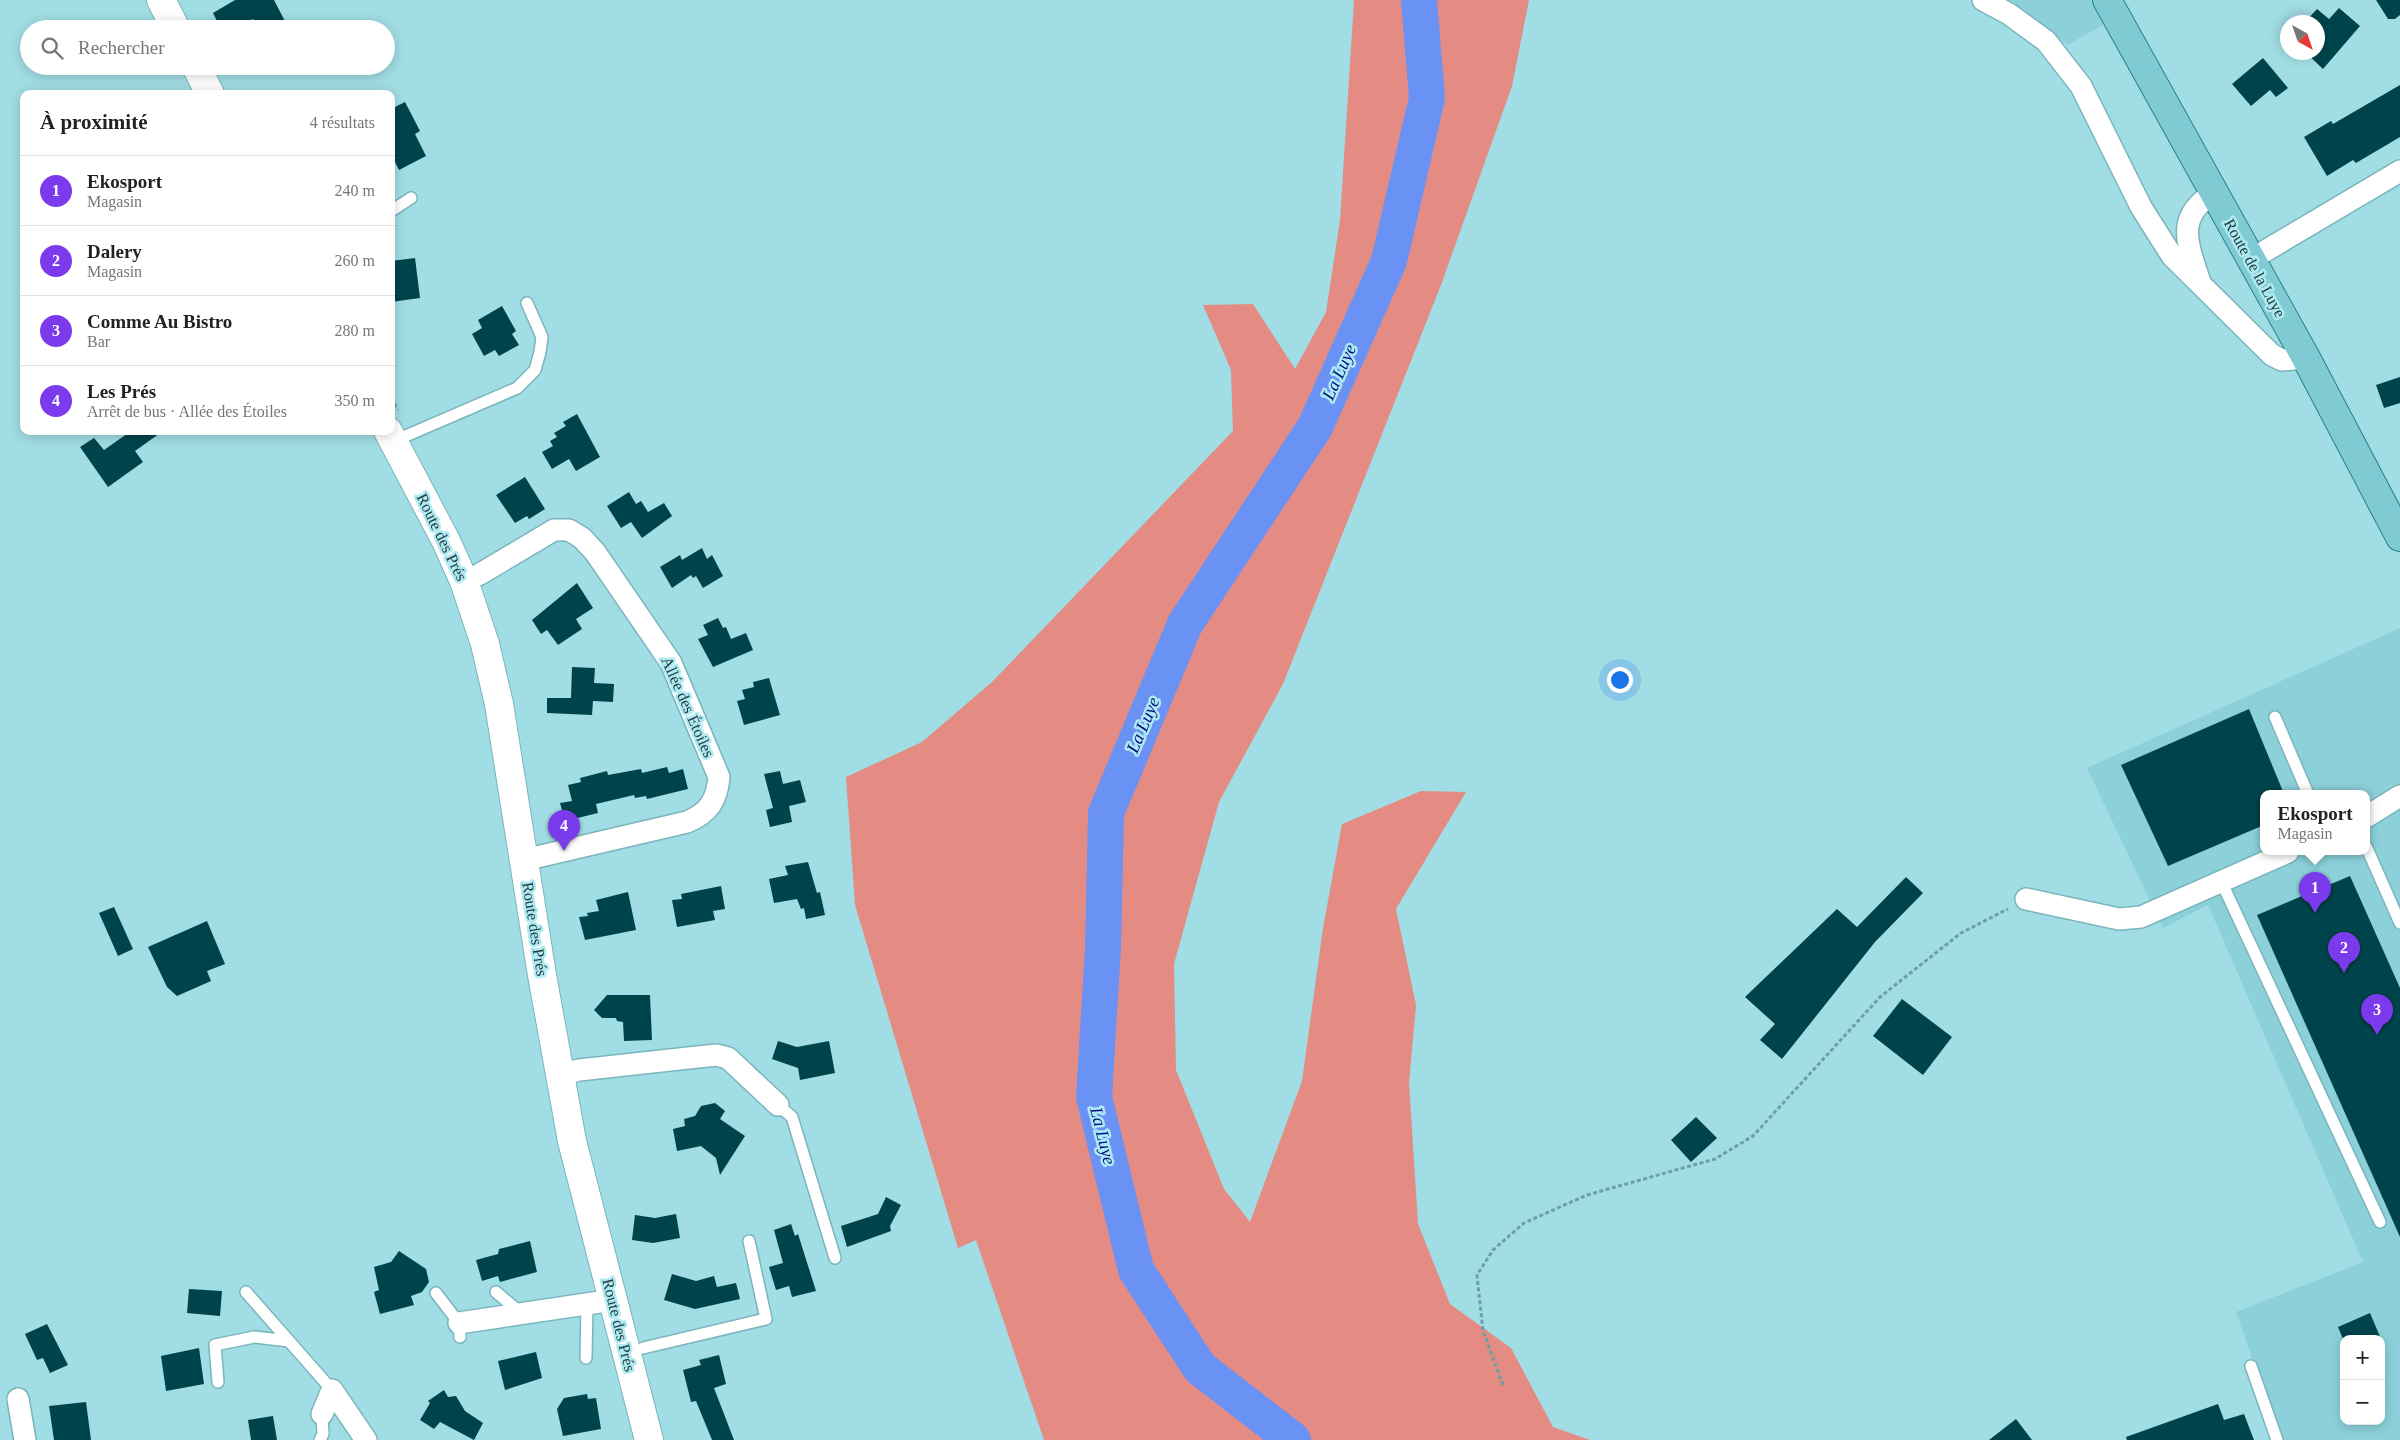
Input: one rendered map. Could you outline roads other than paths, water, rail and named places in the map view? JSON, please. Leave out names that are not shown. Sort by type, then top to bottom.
[{"type":"main road","name":"Route de la Luye","points":[[2107,0],[2306,358],[2400,537]]},
{"type":"street","points":[[161,0],[171,20]]},
{"type":"street","points":[[1983,0],[2009,14],[2046,41],[2081,86],[2141,207],[2172,256],[2272,355],[2282,360],[2306,358]]},
{"type":"street","points":[[200,75],[208,90]]},
{"type":"street","points":[[2250,260],[2400,171]]},
{"type":"street","points":[[2202,287],[2191,255],[2186,229],[2189,217],[2195,207],[2214,193]]},
{"type":"street","name":"Route des Prés","points":[[391,436],[446,541],[464,581],[485,644],[498,704],[600,1302],[649,1440]]},
{"type":"street","name":"Allée des Étoiles","points":[[464,581],[480,574],[554,530],[569,530],[582,538],[596,552],[671,663],[719,777],[717,791],[711,806],[700,816],[687,822],[524,860]]},
{"type":"street","points":[[2370,815],[2400,796]]},
{"type":"street","points":[[2026,900],[2119,919],[2141,917],[2281,855]]},
{"type":"street","points":[[560,1075],[579,1070],[716,1055],[728,1058],[778,1105]]},
{"type":"street","points":[[460,1330],[522,1314],[600,1302]]},
{"type":"street","points":[[322,1414],[332,1390]]},
{"type":"street","points":[[332,1390],[366,1440]]},
{"type":"street","points":[[18,1399],[25,1440]]},
{"type":"lane","points":[[395,208],[411,198]]},
{"type":"lane","points":[[395,434],[517,388],[535,370],[542,337],[527,303]]},
{"type":"lane","points":[[2274,717],[2306,790]]},
{"type":"lane","points":[[2370,855],[2400,923]]},
{"type":"lane","points":[[2221,881],[2380,1222]]},
{"type":"lane","points":[[778,1105],[792,1117],[835,1258]]},
{"type":"lane","points":[[643,1348],[766,1319],[750,1241]]},
{"type":"lane","points":[[246,1292],[332,1390]]},
{"type":"lane","points":[[496,1292],[522,1314]]},
{"type":"lane","points":[[436,1293],[460,1330]]},
{"type":"lane","points":[[586,1358],[600,1302]]},
{"type":"lane","points":[[218,1382],[215,1345],[254,1337],[289,1341]]},
{"type":"lane","points":[[2251,1366],[2277,1440]]},
{"type":"lane","points":[[320,1440],[323,1434],[322,1414]]},
{"type":"waterway","name":"La Luye","points":[[1293,1440],[1200,1368],[1136,1270],[1094,1097],[1103,949],[1106,813],[1185,624],[1315,427],[1389,261],[1427,98],[1419,0]]},
{"type":"place","name":"Les Prés","points":[[564,851]]},
{"type":"place","name":"Ekosport","points":[[2315,913]]},
{"type":"place","name":"Dalery","points":[[2344,973]]},
{"type":"place","name":"Comme Au Bistro","points":[[2377,1035]]}]
